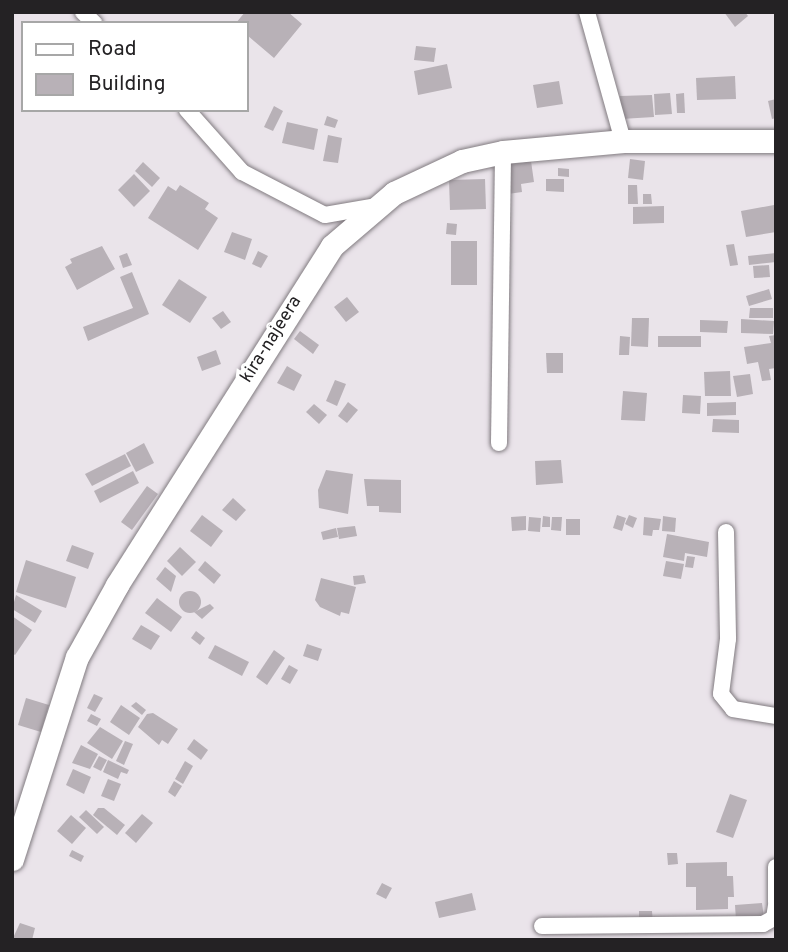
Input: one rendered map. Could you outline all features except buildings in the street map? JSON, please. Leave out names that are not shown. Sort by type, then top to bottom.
[{"type":"street","points":[[587,12],[623,141]]},
{"type":"street","points":[[189,112],[242,172],[325,215],[377,206]]},
{"type":"street","name":"kira-najeera","points":[[12,859],[77,657],[117,585],[332,246],[377,206],[429,174],[503,152],[623,141],[776,141]]},
{"type":"street","points":[[499,443],[503,152]]},
{"type":"street","points":[[325,215],[332,246]]},
{"type":"street","points":[[726,532],[728,639],[721,694],[733,709],[776,716]]},
{"type":"street","points":[[542,926],[763,924],[774,918],[776,867]]}]
